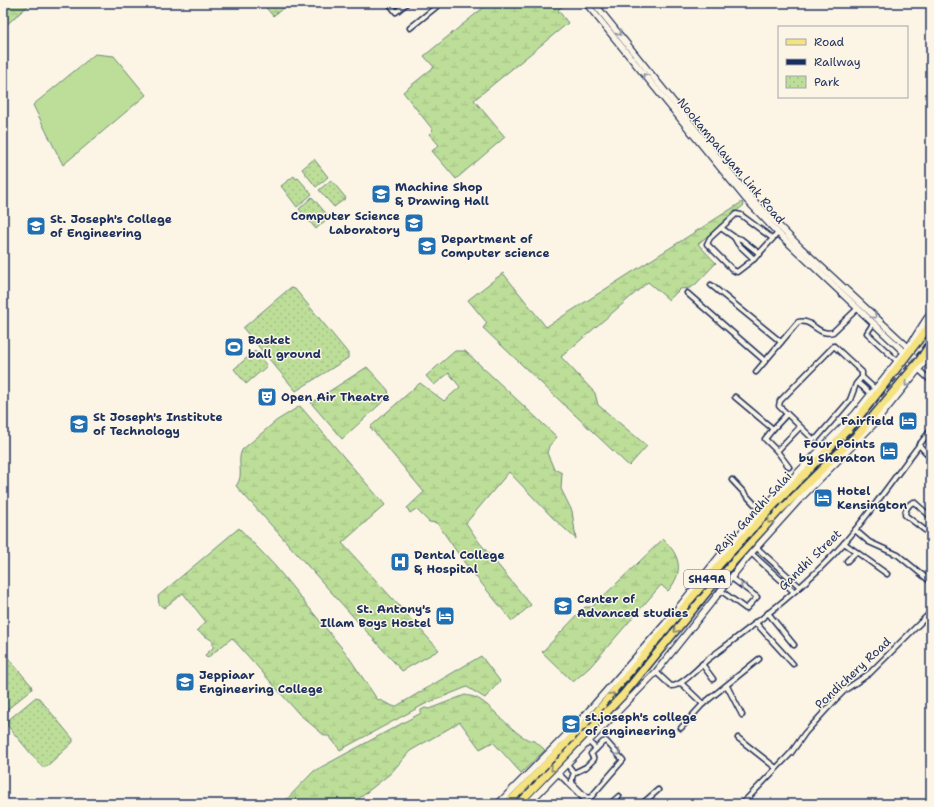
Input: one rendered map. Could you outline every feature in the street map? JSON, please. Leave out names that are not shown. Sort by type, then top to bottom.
[{"type":"main road","name":"Rajiv Gandhi Salai","points":[[507,804],[617,689],[719,564],[773,506],[852,426],[908,351],[931,324]]},
{"type":"main road","name":"Rajiv Gandhi Salai","points":[[518,804],[623,695],[728,567],[779,511],[860,432],[917,368],[931,343]]},
{"type":"main road","points":[[561,748],[567,754]]},
{"type":"street","points":[[389,3],[396,12],[407,3]]},
{"type":"street","points":[[410,28],[441,3]]},
{"type":"street","name":"Nookampalayam Link Road","points":[[586,3],[741,193],[778,233],[873,324],[908,351]]},
{"type":"street","name":"Nookampalayam Link Road","points":[[594,3],[749,196],[908,351]]},
{"type":"street","points":[[772,238],[738,214],[734,214],[710,238],[708,246],[733,270],[740,271],[760,254],[772,238],[778,233]]},
{"type":"street","points":[[721,228],[734,237],[741,239],[760,254]]},
{"type":"street","points":[[734,237],[738,244],[754,259]]},
{"type":"street","points":[[711,285],[781,342]]},
{"type":"street","points":[[687,293],[765,362]]},
{"type":"street","points":[[756,372],[793,327],[802,321],[825,334],[833,332],[858,308]]},
{"type":"street","points":[[498,804],[578,723],[671,617],[722,553],[830,441],[908,351],[931,312]]},
{"type":"street","points":[[873,324],[867,333],[897,362]]},
{"type":"street","points":[[862,377],[850,400],[816,438],[813,439],[778,404],[831,347],[836,347],[862,372],[862,377],[875,389]]},
{"type":"street","points":[[528,804],[656,672],[730,577],[798,500],[875,424],[917,368],[931,354]]},
{"type":"street","points":[[917,368],[931,381]]},
{"type":"street","points":[[858,383],[871,394]]},
{"type":"street","points":[[735,397],[773,429]]},
{"type":"street","points":[[787,414],[765,439],[777,451],[789,467]]},
{"type":"street","points":[[777,451],[800,427]]},
{"type":"street","name":"Gandhi Street","points":[[681,683],[702,664],[768,613],[844,543],[931,430]]},
{"type":"street","points":[[919,445],[931,458]]},
{"type":"street","points":[[732,480],[761,511]]},
{"type":"street","points":[[931,518],[914,502],[911,503],[905,512],[905,515],[931,534],[931,546]]},
{"type":"street","points":[[855,530],[869,542],[898,555],[931,582]]},
{"type":"street","points":[[844,543],[887,574]]},
{"type":"street","points":[[756,547],[799,586]]},
{"type":"street","points":[[847,561],[856,552]]},
{"type":"street","points":[[751,553],[793,591]]},
{"type":"street","points":[[720,590],[746,609],[757,597],[730,577]]},
{"type":"street","name":"Pondichery Road","points":[[742,804],[776,768],[837,698],[870,672],[931,612]]},
{"type":"street","points":[[768,613],[794,645]]},
{"type":"street","points":[[756,622],[793,664]]},
{"type":"street","points":[[681,728],[702,704],[727,686],[759,659]]},
{"type":"street","points":[[702,664],[713,679]]},
{"type":"street","points":[[656,672],[671,686],[681,683],[702,704]]},
{"type":"street","points":[[727,686],[742,715]]},
{"type":"street","points":[[738,738],[776,768]]},
{"type":"street","points":[[606,741],[622,757],[623,762],[589,798],[572,783],[572,778],[574,773],[586,767],[594,759],[591,754],[596,749],[606,741]]},
{"type":"street","points":[[589,742],[596,749]]},
{"type":"street","points":[[567,764],[574,773]]},
{"type":"street","points":[[558,773],[589,804]]},
{"type":"street","points":[[642,804],[658,790]]},
{"type":"street","points":[[610,804],[619,796]]},
{"type":"green space","points":[[3,3],[31,3],[3,28]]},
{"type":"green space","points":[[262,3],[290,3],[273,16]]},
{"type":"green space","points":[[489,3],[566,3],[558,10],[568,23],[474,100],[505,137],[456,179],[432,151],[439,145],[429,134],[433,130],[403,92],[434,67],[424,56]]},
{"type":"green space","points":[[95,54],[114,56],[146,95],[63,165],[33,105]]},
{"type":"green space","points":[[314,159],[328,177],[316,187],[302,169]]},
{"type":"green space","points":[[294,176],[296,179],[298,178],[312,194],[297,207],[281,186]]},
{"type":"green space","points":[[331,180],[346,198],[334,207],[319,190]]},
{"type":"green space","points":[[312,197],[329,217],[316,229],[299,209]]},
{"type":"green space","points":[[742,202],[744,205],[698,244],[716,263],[695,285],[690,288],[680,289],[669,300],[648,282],[561,357],[595,393],[598,405],[647,446],[629,466],[483,328],[487,323],[468,300],[503,273],[546,327]]},
{"type":"green space","points":[[290,288],[295,289],[348,353],[348,358],[296,391],[243,328]]},
{"type":"green space","points":[[255,351],[267,366],[246,384],[234,369]]},
{"type":"green space","points":[[455,351],[465,351],[557,437],[549,446],[547,453],[554,469],[562,473],[561,489],[572,511],[576,539],[553,518],[509,472],[466,523],[479,542],[531,605],[512,621],[464,562],[437,523],[429,522],[416,509],[410,513],[407,508],[424,492],[370,427],[420,383],[444,401],[460,387],[449,373],[434,385],[426,376]]},
{"type":"green space","points":[[367,367],[388,390],[389,396],[342,439],[311,403]]},
{"type":"green space","points":[[300,406],[385,505],[342,543],[439,650],[402,671],[236,486],[240,477],[240,455],[242,450],[276,421]]},
{"type":"green space","points":[[239,528],[275,566],[346,653],[377,699],[395,707],[481,656],[500,681],[485,698],[467,687],[425,704],[340,750],[329,736],[325,736],[299,714],[232,638],[207,658],[205,655],[213,648],[213,641],[197,630],[206,622],[183,593],[164,608],[159,604],[158,596]]},
{"type":"green space","points":[[663,539],[669,545],[677,558],[678,571],[673,584],[668,591],[661,585],[590,667],[573,682],[542,652],[585,607],[592,607]]},
{"type":"green space","points":[[3,652],[31,685],[32,689],[3,713]]},
{"type":"green space","points":[[465,695],[481,700],[513,729],[528,740],[535,741],[545,750],[521,773],[493,742],[480,749],[460,722],[410,751],[391,773],[352,804],[282,804],[314,771],[421,713],[421,710],[425,708],[429,709]]},
{"type":"green space","points":[[36,697],[39,698],[73,739],[73,742],[46,767],[42,767],[7,725],[7,721]]},
{"type":"railway","points":[[513,804],[591,723],[748,539],[857,425],[919,352],[931,334]]},
{"type":"place","name":"Machine Shop & Drawing Hall","points":[[381,194]]},
{"type":"place","name":"Computer Science Laboratory","points":[[414,223]]},
{"type":"place","name":"St. Joseph's College of Engineering","points":[[36,226]]},
{"type":"place","name":"Department of Computer science","points":[[427,246]]},
{"type":"place","name":"Basket ball ground","points":[[234,347]]},
{"type":"place","name":"Open Air Theatre","points":[[267,397]]},
{"type":"place","name":"Fairfield","points":[[908,421]]},
{"type":"place","name":"St Joseph's Institute of Technology","points":[[79,424]]},
{"type":"place","name":"Four Points by Sheraton","points":[[889,451]]},
{"type":"place","name":"Hotel Kensington","points":[[823,498]]},
{"type":"place","name":"Dental College & Hospital","points":[[400,562]]},
{"type":"place","name":"Center of Advanced studies","points":[[563,606]]},
{"type":"place","name":"St. Antony's Illam Boys Hostel","points":[[445,616]]},
{"type":"place","name":"Jeppiaar Engineering College","points":[[185,682]]},
{"type":"place","name":"st.joseph's college of engineering","points":[[571,724]]}]
